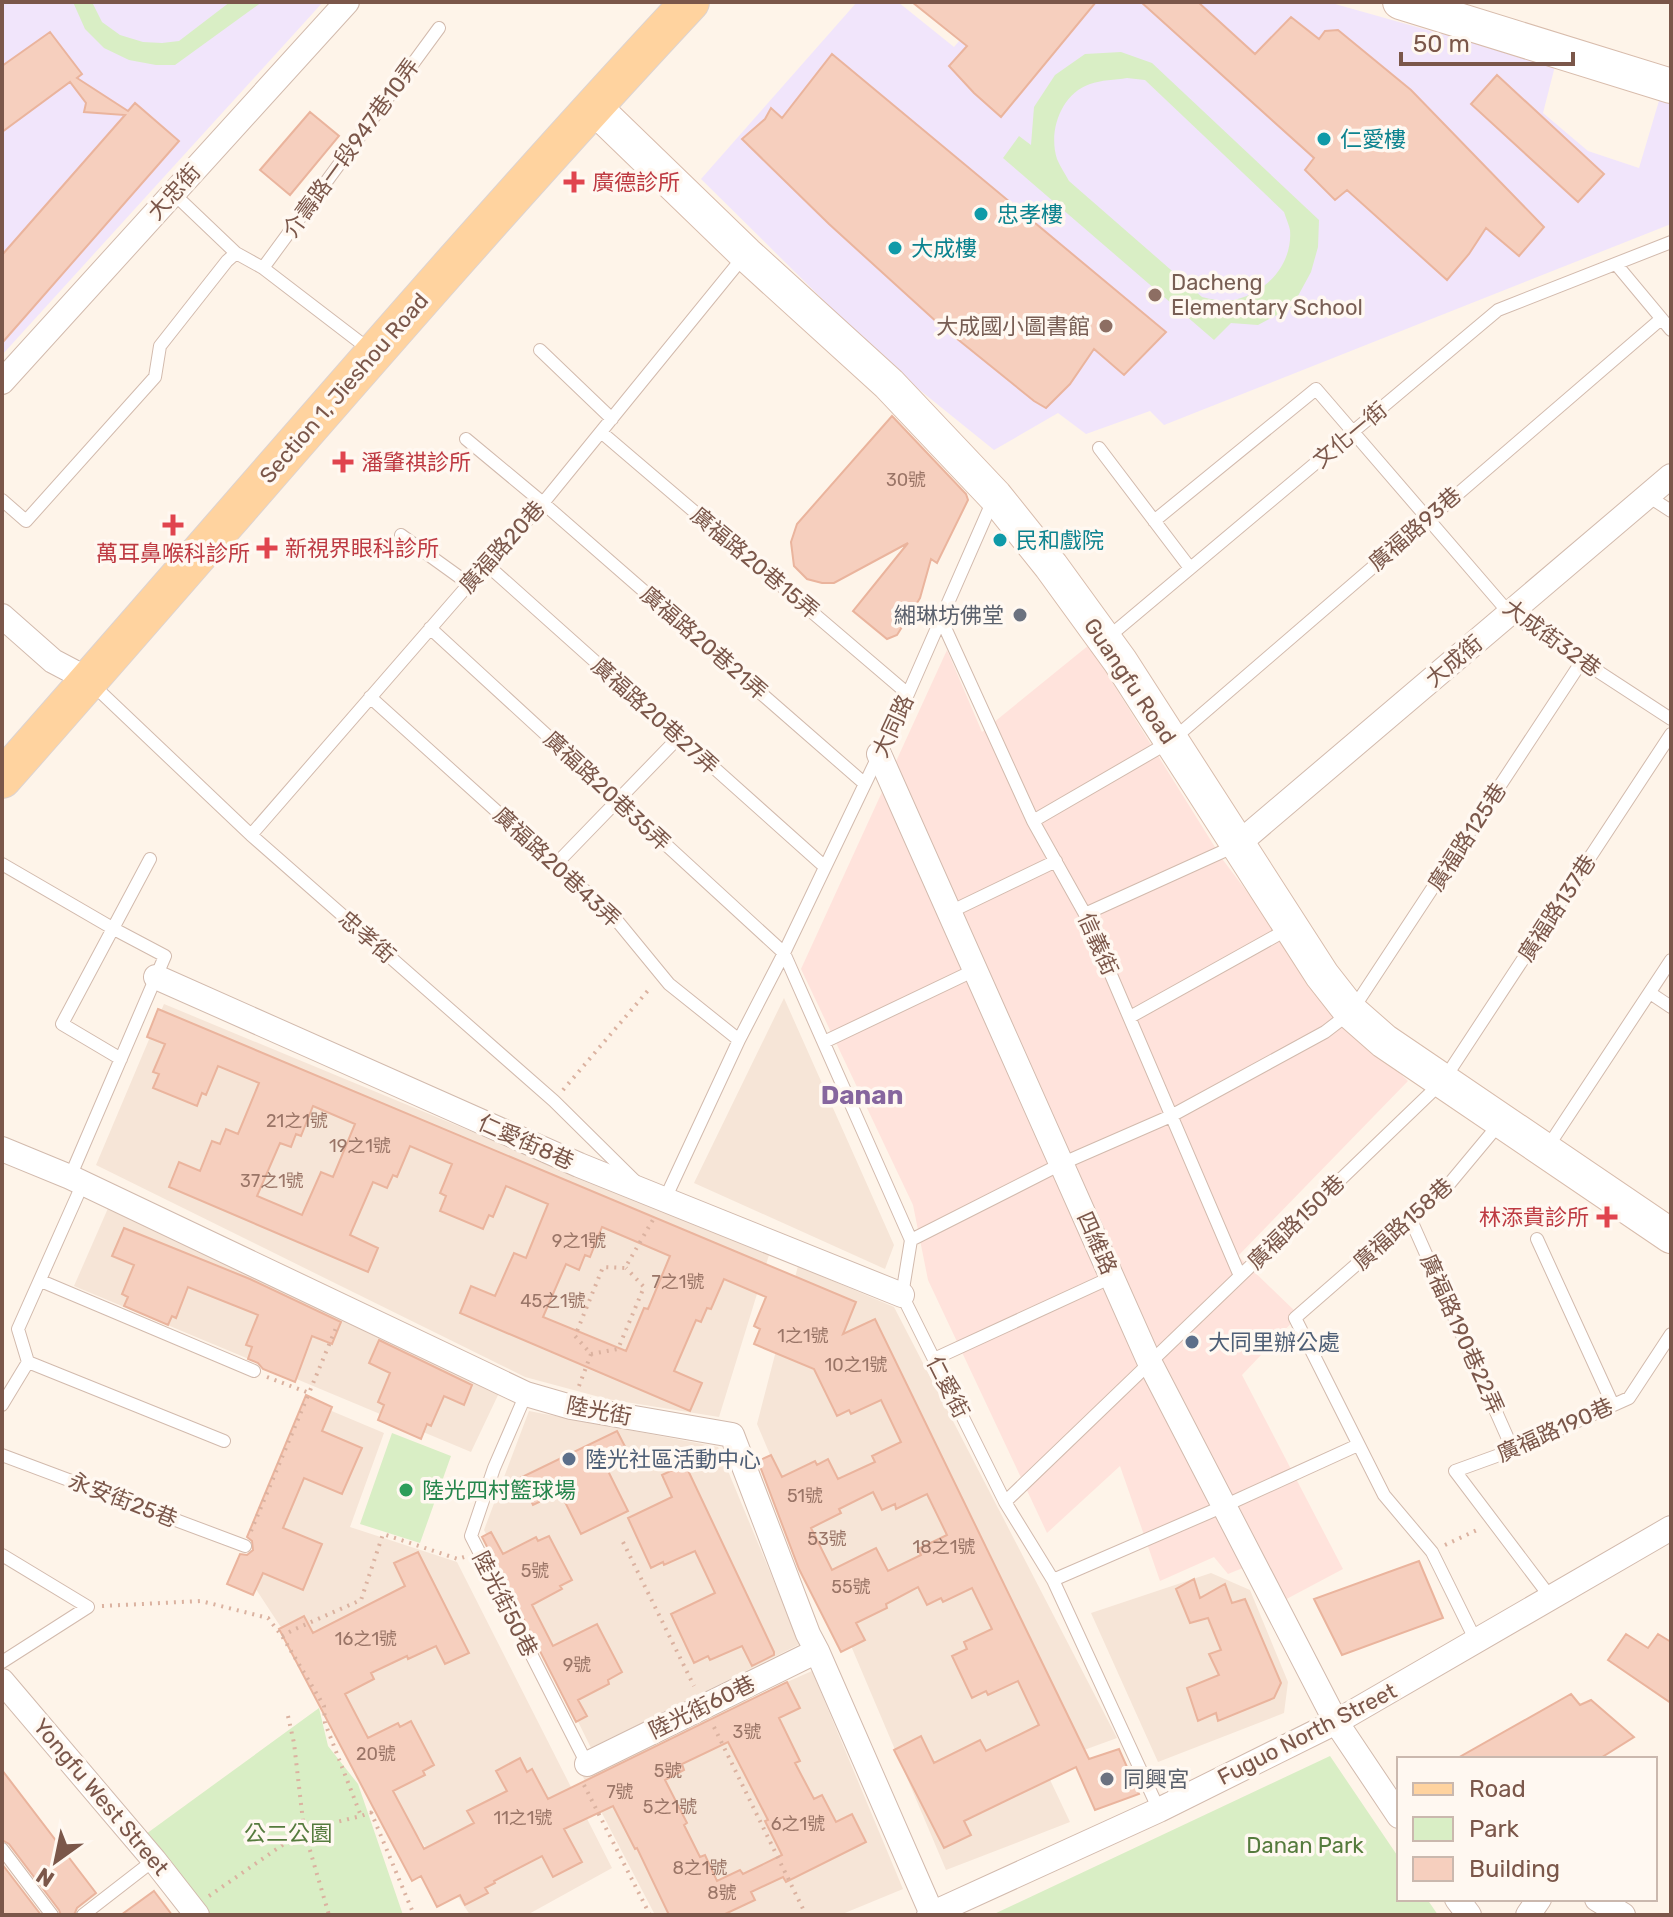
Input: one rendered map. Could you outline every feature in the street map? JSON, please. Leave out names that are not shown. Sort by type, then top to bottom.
[{"type":"main road","name":"Section 1, Jieshou Road","points":[[2,779],[374,353],[593,106],[690,2]]},
{"type":"street","name":"大忠街","points":[[2,382],[347,2]]},
{"type":"street","points":[[1400,2],[1671,86]]},
{"type":"street","name":"Guangfu Road","points":[[593,106],[746,254],[889,384],[995,496],[1120,661],[1322,975],[1351,1012],[1384,1041],[1671,1236]]},
{"type":"street","name":"大成街","points":[[1238,844],[1671,476]]},
{"type":"street","points":[[2,616],[53,661],[89,680]]},
{"type":"street","name":"四維路","points":[[879,754],[1150,1363],[1336,1722],[1397,1813]]},
{"type":"street","name":"仁愛街8巷","points":[[160,966],[579,1165],[902,1295]]},
{"type":"street","name":"陸光街","points":[[2,1149],[76,1180],[526,1394],[571,1407],[732,1435],[808,1634],[930,1914]]},
{"type":"street","name":"Fuguo North Street","points":[[930,1914],[1159,1810],[1336,1722],[1671,1528]]},
{"type":"street","name":"陸光街60巷","points":[[587,1764],[817,1651]]},
{"type":"street","name":"Yongfu West Street","points":[[2,1681],[199,1909]]},
{"type":"street","points":[[1600,1901],[1623,1915]]},
{"type":"lane","name":"介壽路一段947巷10弄","points":[[263,268],[439,28]]},
{"type":"lane","points":[[173,193],[236,253],[263,268],[374,353]]},
{"type":"lane","name":"文化一街","points":[[1104,641],[1498,310],[1671,242]]},
{"type":"lane","points":[[2,500],[26,521],[155,377],[160,346],[236,253]]},
{"type":"lane","name":"廣福路20巷","points":[[251,835],[486,564],[543,503],[746,254]]},
{"type":"lane","points":[[1616,264],[1671,330]]},
{"type":"lane","name":"廣福路93巷","points":[[1033,821],[1171,741],[1661,319]]},
{"type":"lane","points":[[540,350],[612,419]]},
{"type":"lane","name":"大成街32巷","points":[[1154,521],[1316,389],[1510,614],[1671,719]]},
{"type":"lane","name":"廣福路20巷15弄","points":[[601,432],[908,694]]},
{"type":"lane","name":"廣福路20巷21弄","points":[[466,439],[865,784]]},
{"type":"lane","points":[[1099,448],[1190,568]]},
{"type":"lane","name":"大同路","points":[[656,1196],[784,953],[908,694],[995,496]]},
{"type":"lane","points":[[1648,496],[1671,511]]},
{"type":"lane","points":[[401,535],[469,584]]},
{"type":"lane","name":"廣福路20巷27弄","points":[[486,564],[825,867]]},
{"type":"lane","name":"信義街","points":[[941,619],[1033,821],[1085,914],[1240,1276]]},
{"type":"lane","name":"廣福路20巷35弄","points":[[430,628],[784,953]]},
{"type":"lane","name":"廣福路125巷","points":[[1351,1012],[1582,661]]},
{"type":"lane","name":"忠孝街","points":[[89,680],[251,835],[554,1101],[656,1196]]},
{"type":"lane","name":"廣福路20巷43弄","points":[[370,697],[614,917],[669,984],[739,1040]]},
{"type":"lane","name":"廣福路137巷","points":[[1443,1081],[1671,734]]},
{"type":"lane","points":[[556,864],[679,737]]},
{"type":"lane","points":[[1085,914],[1238,844]]},
{"type":"lane","points":[[121,1059],[62,1024],[150,859]]},
{"type":"lane","points":[[950,912],[1056,861]]},
{"type":"lane","points":[[2,864],[114,929],[160,966],[121,1059],[41,1281],[18,1329],[28,1362],[2,1405]]},
{"type":"lane","points":[[1130,1017],[1291,927]]},
{"type":"lane","points":[[784,953],[911,1240],[902,1295]]},
{"type":"lane","points":[[1545,1151],[1671,960]]},
{"type":"lane","points":[[824,1042],[975,970]]},
{"type":"lane","points":[[1650,993],[1671,1007]]},
{"type":"lane","points":[[911,1240],[1061,1164],[1171,1116],[1325,1032],[1351,1012]]},
{"type":"lane","name":"廣福路150巷","points":[[1005,1502],[1443,1081]]},
{"type":"lane","name":"廣福路158巷","points":[[1358,1445],[1295,1318],[1450,1183],[1502,1121]]},
{"type":"lane","name":"廣福路190巷22弄","points":[[1410,1218],[1513,1450]]},
{"type":"lane","points":[[1537,1239],[1613,1405]]},
{"type":"lane","points":[[934,1359],[1112,1277]]},
{"type":"lane","points":[[41,1281],[254,1371]]},
{"type":"lane","name":"仁愛街","points":[[902,1295],[1005,1502],[1053,1580],[1159,1810]]},
{"type":"lane","name":"廣福路190巷","points":[[1494,1522],[1455,1471],[1513,1450],[1629,1398],[1671,1334]]},
{"type":"lane","points":[[28,1362],[224,1441]]},
{"type":"lane","name":"陸光街50巷","points":[[526,1394],[494,1468],[471,1536],[587,1764]]},
{"type":"lane","points":[[1053,1580],[1358,1445],[1384,1495],[1432,1552],[1476,1641]]},
{"type":"lane","name":"永安街25巷","points":[[2,1455],[245,1546]]},
{"type":"lane","points":[[1494,1522],[1551,1598]]},
{"type":"lane","points":[[2,1555],[88,1607],[2,1662]]},
{"type":"lane","points":[[2,1849],[52,1915]]},
{"type":"lane","points":[[83,1915],[154,1860]]},
{"type":"path","points":[[554,1101],[661,975]]},
{"type":"path","points":[[625,1268],[656,1196]]},
{"type":"path","points":[[603,1267],[625,1268],[644,1287],[618,1349],[591,1354],[575,1336],[586,1308],[603,1267]]},
{"type":"path","points":[[245,1546],[344,1307]]},
{"type":"path","points":[[571,1407],[591,1354]]},
{"type":"path","points":[[254,1371],[309,1393]]},
{"type":"path","points":[[1432,1552],[1494,1522]]},
{"type":"path","points":[[282,1636],[361,1600],[383,1534],[458,1559],[478,1550]]},
{"type":"path","points":[[88,1607],[201,1601],[268,1618],[324,1706],[325,1723],[361,1816]]},
{"type":"path","points":[[288,1716],[304,1830],[329,1915]]},
{"type":"path","points":[[587,1764],[583,1783],[650,1915]]},
{"type":"path","points":[[199,1909],[304,1830],[373,1811],[414,1915]]},
{"type":"shaded area","points":[[2,2],[323,2],[2,355]]},
{"type":"shaded area","name":"Dacheng Elementary School","points":[[857,2],[898,2],[954,47],[992,2],[1328,2],[1555,66],[1543,113],[1588,151],[1639,168],[1661,94],[1671,97],[1671,224],[1164,425],[1150,411],[1086,434],[1058,413],[994,450],[890,366],[701,179]]},
{"type":"shaded area","points":[[1089,645],[1223,860],[1348,1025],[1408,1081],[1238,1256],[1299,1315],[1242,1375],[1343,1569],[1279,1603],[1260,1561],[1228,1574],[1214,1557],[1160,1581],[1120,1466],[1047,1533],[928,1280],[913,1205],[801,969],[947,650],[982,732]]},
{"type":"shaded area","points":[[784,998],[894,1245],[885,1269],[694,1183]]},
{"type":"shaded area","points":[[164,1004],[769,1255],[719,1417],[607,1399],[525,1377],[96,1165]]},
{"type":"shaded area","points":[[109,1206],[499,1393],[471,1452],[74,1286]]},
{"type":"shaded area","points":[[798,1266],[894,1307],[1117,1738],[1043,1765],[1070,1822],[946,1870],[757,1424]]},
{"type":"shaded area","points":[[315,1404],[384,1433],[350,1527],[457,1562],[612,1868],[527,1915],[470,1915],[246,1574]]},
{"type":"shaded area","points":[[529,1411],[718,1447],[800,1644],[591,1748],[484,1530]]},
{"type":"shaded area","points":[[1211,1573],[1250,1590],[1288,1682],[1284,1713],[1158,1762],[1091,1613]]},
{"type":"shaded area","points":[[812,1671],[903,1889],[840,1915],[655,1915],[581,1773]]},
{"type":"green space","points":[[73,2],[92,2],[102,22],[120,35],[143,42],[162,43],[179,41],[230,2],[262,2],[175,65],[156,65],[129,60],[104,48],[85,29]]},
{"type":"green space","points":[[1121,52],[1152,63],[1319,220],[1318,247],[1311,272],[1292,307],[1258,325],[1231,323],[1214,340],[1003,158],[1019,136],[1031,145],[1034,107],[1055,75],[1085,54]],"holes":[[[1127,78],[1145,80],[1284,212],[1290,230],[1286,256],[1273,278],[1252,293],[1228,301],[1202,297],[1069,181],[1057,159],[1056,126],[1071,96],[1099,82]]]},
{"type":"green space","name":"陸光四村籃球場","points":[[392,1433],[451,1456],[420,1543],[360,1524]]},
{"type":"green space","name":"公二公園","points":[[319,1708],[328,1746],[358,1784],[403,1915],[209,1915],[146,1834]]},
{"type":"green space","name":"Danan Park","points":[[1330,1756],[1397,1855],[1397,1901],[1428,1901],[1438,1915],[992,1915]]},
{"type":"building","points":[[912,2],[1096,2],[1001,117],[949,66],[967,46]]},
{"type":"building","points":[[1141,2],[1198,2],[1255,54],[1291,17],[1319,39],[1325,31],[1338,30],[1411,90],[1544,227],[1519,256],[1486,228],[1447,280],[1347,190],[1335,200],[1305,170],[1314,158]]},
{"type":"building","points":[[50,32],[82,74],[77,78],[128,111],[135,103],[179,141],[2,343],[2,255],[125,115],[84,112],[86,103],[70,82],[2,132],[2,66]]},
{"type":"building","points":[[832,54],[1166,332],[1124,375],[1094,349],[1070,384],[1046,408],[940,325],[742,139],[765,119],[771,108],[782,118]]},
{"type":"building","points":[[1497,75],[1604,174],[1578,202],[1471,104]]},
{"type":"building","points":[[310,112],[339,136],[290,195],[260,170]]},
{"type":"building","points":[[892,416],[966,494],[968,500],[937,563],[931,559],[920,598],[897,635],[887,639],[853,611],[908,543],[834,583],[822,583],[807,579],[794,566],[791,542],[797,524]]},
{"type":"building","points":[[158,1009],[856,1302],[843,1334],[875,1319],[1089,1759],[1119,1749],[1139,1794],[1095,1810],[1076,1767],[964,1821],[971,1835],[944,1848],[894,1750],[921,1736],[934,1763],[980,1740],[986,1751],[1039,1725],[1018,1681],[988,1695],[986,1691],[972,1698],[952,1656],[967,1649],[964,1642],[992,1629],[972,1588],[943,1602],[941,1598],[927,1605],[918,1587],[886,1604],[887,1608],[856,1623],[865,1640],[841,1652],[799,1569],[758,1461],[771,1455],[782,1477],[815,1461],[817,1465],[828,1459],[838,1479],[875,1462],[872,1456],[901,1442],[881,1400],[851,1414],[849,1410],[837,1416],[814,1369],[754,1344],[760,1329],[754,1326],[766,1297],[724,1279],[711,1309],[707,1308],[701,1322],[696,1320],[674,1371],[702,1383],[690,1411],[460,1313],[471,1286],[495,1296],[514,1253],[526,1258],[548,1204],[506,1186],[493,1217],[489,1215],[483,1229],[440,1211],[446,1196],[440,1193],[452,1164],[410,1146],[397,1177],[393,1175],[387,1188],[373,1182],[350,1235],[378,1248],[368,1272],[169,1187],[179,1162],[200,1171],[212,1141],[220,1144],[226,1129],[238,1134],[259,1083],[218,1066],[206,1095],[202,1093],[197,1106],[153,1088],[159,1074],[153,1072],[165,1044],[147,1037]],"holes":[[[313,1106],[355,1124],[333,1177],[321,1172],[302,1215],[257,1196],[280,1143],[291,1147],[296,1134],[301,1136]],[[602,1227],[670,1256],[626,1351],[543,1317],[566,1264],[579,1270],[585,1255],[590,1257]],[[873,1492],[882,1510],[895,1504],[896,1509],[927,1494],[947,1535],[918,1549],[921,1555],[888,1571],[876,1548],[832,1570],[811,1528],[841,1513],[839,1509]]]},
{"type":"building","points":[[124,1228],[250,1279],[341,1322],[332,1344],[312,1336],[295,1382],[248,1359],[252,1347],[246,1345],[258,1315],[188,1287],[176,1318],[172,1316],[168,1325],[124,1306],[128,1297],[122,1294],[134,1265],[112,1256]]},
{"type":"building","points":[[379,1340],[472,1385],[464,1405],[444,1396],[431,1426],[427,1424],[421,1439],[378,1420],[384,1405],[378,1402],[390,1373],[369,1363]]},
{"type":"building","points":[[306,1395],[332,1407],[322,1431],[362,1448],[342,1494],[304,1478],[283,1528],[322,1544],[303,1590],[263,1573],[253,1595],[227,1584],[240,1554],[247,1555],[253,1550],[252,1541],[247,1537]]},
{"type":"building","points":[[617,1431],[631,1458],[607,1469],[628,1511],[581,1534],[560,1492],[533,1505],[520,1478]]},
{"type":"building","points":[[685,1464],[774,1652],[774,1655],[752,1666],[742,1646],[710,1660],[708,1656],[694,1663],[671,1614],[715,1593],[695,1551],[651,1568],[628,1518],[672,1497],[662,1475]]},
{"type":"building","points":[[491,1532],[503,1554],[536,1537],[538,1541],[549,1536],[572,1580],[532,1605],[553,1646],[597,1624],[622,1672],[608,1680],[609,1684],[578,1700],[587,1716],[576,1722],[482,1537]]},
{"type":"building","points":[[418,1552],[469,1653],[445,1664],[436,1646],[371,1673],[374,1679],[345,1694],[368,1738],[398,1723],[400,1727],[411,1721],[434,1765],[423,1771],[425,1775],[393,1791],[424,1849],[474,1823],[467,1811],[507,1791],[496,1771],[520,1758],[527,1772],[532,1769],[548,1799],[787,1682],[800,1708],[779,1718],[800,1761],[795,1763],[814,1799],[822,1795],[836,1822],[852,1814],[866,1842],[786,1882],[783,1877],[751,1892],[755,1900],[723,1915],[669,1915],[613,1806],[564,1829],[582,1862],[553,1877],[542,1856],[494,1881],[485,1888],[488,1893],[465,1905],[460,1895],[437,1907],[421,1876],[412,1881],[279,1629],[304,1616],[313,1633],[405,1586],[394,1563]],"holes":[[[728,1742],[768,1820],[765,1821],[782,1855],[743,1874],[740,1870],[717,1881],[705,1855],[700,1857],[665,1780],[684,1770],[682,1764]]]},
{"type":"building","points":[[1419,1561],[1443,1618],[1342,1655],[1314,1599]]},
{"type":"building","points":[[1194,1579],[1200,1598],[1225,1584],[1232,1603],[1245,1599],[1281,1683],[1274,1698],[1218,1721],[1216,1713],[1198,1721],[1187,1688],[1219,1675],[1209,1654],[1221,1650],[1208,1618],[1190,1623],[1176,1589]]},
{"type":"building","points":[[1626,1634],[1648,1648],[1658,1634],[1671,1642],[1671,1703],[1608,1660]]},
{"type":"building","points":[[1571,1694],[1580,1705],[1591,1700],[1634,1737],[1602,1757],[1460,1757]]},
{"type":"building","points":[[2,1770],[96,1893],[77,1908],[74,1915],[61,1915],[9,1844],[2,1840]]},
{"type":"building","points":[[2,1864],[41,1915],[2,1915]]},
{"type":"building","points":[[154,1891],[172,1915],[121,1915]]},
{"type":"place","name":"仁愛樓","points":[[1324,139]]},
{"type":"place","name":"廣德診所","points":[[574,182]]},
{"type":"place","name":"忠孝樓","points":[[981,214]]},
{"type":"place","name":"大成樓","points":[[895,248]]},
{"type":"place","name":"Dacheng Elementary School","points":[[1155,295]]},
{"type":"place","name":"大成國小圖書館","points":[[1106,326]]},
{"type":"place","name":"潘肇祺診所","points":[[343,462]]},
{"type":"place","name":"萬耳鼻喉科診所","points":[[173,525]]},
{"type":"place","name":"民和戲院","points":[[1000,540]]},
{"type":"place","name":"新視界眼科診所","points":[[267,548]]},
{"type":"place","name":"緗琳坊佛堂","points":[[1020,615]]},
{"type":"place","name":"林添貴診所","points":[[1607,1217]]},
{"type":"place","name":"大同里辦公處","points":[[1192,1342]]},
{"type":"place","name":"陸光社區活動中心","points":[[569,1459]]},
{"type":"place","name":"陸光四村籃球場","points":[[406,1490]]},
{"type":"place","name":"同興宮","points":[[1107,1779]]},
{"type":"district","name":"Danan","points":[[862,1095]]}]
